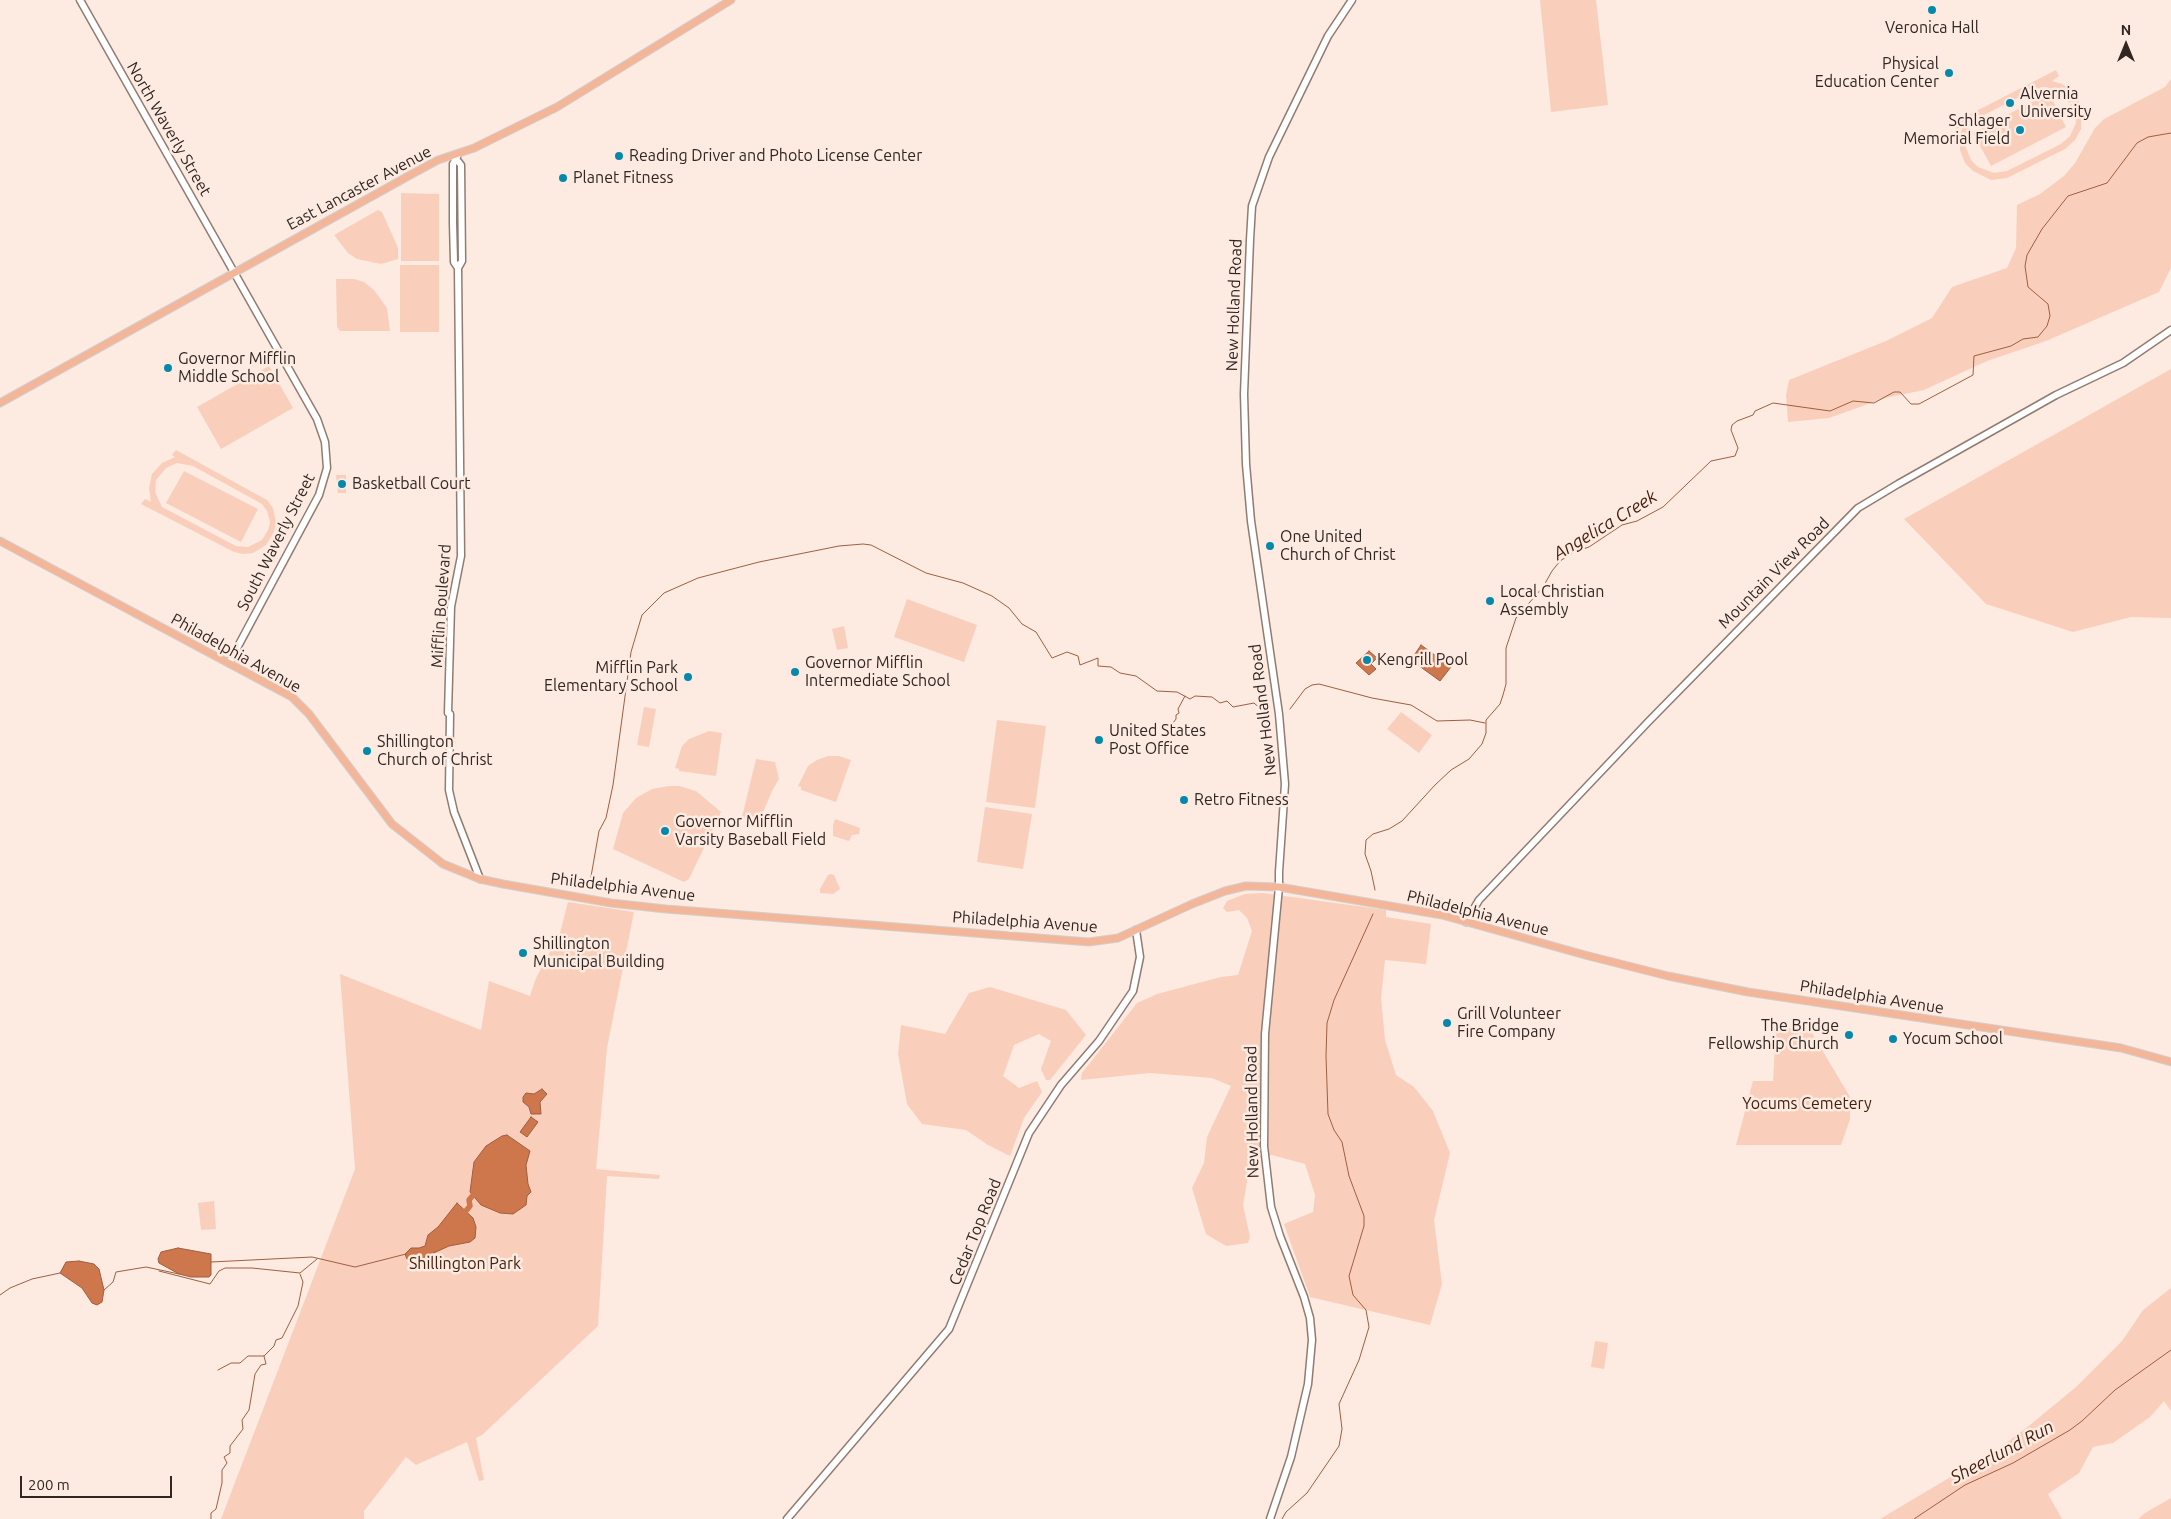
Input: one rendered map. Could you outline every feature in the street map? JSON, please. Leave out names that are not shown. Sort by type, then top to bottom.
[{"type":"main road","name":"East Lancaster Avenue","points":[[0,403],[438,160],[457,157],[557,107],[731,0]]},
{"type":"main road","name":"Philadelphia Avenue","points":[[0,541],[292,696],[392,824],[442,864],[480,878],[577,897],[666,909],[1079,942],[1112,939],[1225,891],[1246,886],[1279,887],[1427,912],[1585,955],[1716,986],[2113,1047],[2150,1055],[2171,1062]]},
{"type":"street","name":"North Waverly Street","points":[[80,0],[234,272]]},
{"type":"street","name":"New Holland Road","points":[[1270,1519],[1291,1457],[1308,1384],[1312,1340],[1310,1318],[1304,1297],[1275,1224],[1265,1165],[1265,1034],[1279,887],[1284,805],[1284,760],[1278,704],[1250,514],[1246,464],[1244,394],[1251,216],[1261,176],[1286,119],[1328,36],[1352,0]]},
{"type":"street","name":"Mifflin Boulevard","points":[[457,157],[461,165],[462,261],[458,268],[461,556],[452,607],[448,713],[450,714],[450,790],[454,812],[480,878]]},
{"type":"street","name":"South Waverly Street","points":[[229,663],[319,494],[326,476],[327,460],[326,442],[321,428],[234,272]]},
{"type":"street","name":"Mountain View Road","points":[[1466,922],[1480,900],[1649,721],[1858,508],[2056,395],[2123,363],[2171,330]]},
{"type":"street","name":"Cedar Top Road","points":[[787,1519],[949,1329],[1029,1133],[1061,1085],[1098,1041],[1133,991],[1140,957],[1136,930]]},
{"type":"green space","points":[[1540,0],[1596,0],[1608,105],[1551,112]]},
{"type":"green space","points":[[2056,70],[2059,76],[2052,81],[2062,84],[2073,91],[2082,109],[2081,129],[2075,140],[2065,149],[2007,178],[1991,180],[1973,171],[1965,163],[1960,150],[1960,135],[1963,126],[1956,129],[1953,123]],"holes":[[[2043,87],[2059,90],[2069,103],[2072,101],[2074,107],[2072,104],[2070,105],[2076,123],[2070,136],[2061,144],[2007,171],[1994,173],[1978,167],[1971,160],[1966,148],[1966,137],[1972,124],[1982,116],[2031,91]]]},
{"type":"green space","points":[[2171,79],[2171,268],[2159,292],[2046,341],[1987,361],[1924,390],[1885,398],[1829,418],[1788,422],[1786,395],[1789,380],[1886,341],[1932,318],[1952,287],[2007,268],[2016,248],[2017,205],[2040,194],[2064,176],[2075,163],[2095,128],[2104,119],[2165,87]]},
{"type":"green space","name":"Schlager Memorial Field","points":[[2049,93],[2066,127],[1991,166],[1973,133]]},
{"type":"green space","points":[[401,193],[439,194],[439,261],[401,261]]},
{"type":"green space","points":[[378,210],[382,212],[398,248],[398,259],[381,264],[357,259],[348,253],[334,235]]},
{"type":"green space","points":[[400,265],[439,265],[439,332],[400,332]]},
{"type":"green space","points":[[336,279],[354,279],[364,282],[374,290],[387,308],[390,331],[340,331],[337,327]]},
{"type":"green space","points":[[269,366],[293,408],[221,449],[197,407]]},
{"type":"green space","points":[[2171,369],[2171,618],[2131,617],[2073,632],[1986,604],[1904,519]]},
{"type":"green space","points":[[176,450],[267,500],[273,508],[276,522],[274,532],[266,545],[253,553],[243,554],[234,552],[141,504],[145,499],[151,502],[149,488],[152,474],[162,463],[175,457],[172,455]],"holes":[[[177,463],[193,466],[262,504],[267,511],[270,522],[262,540],[248,547],[236,546],[162,507],[155,492],[156,480],[166,468]]]},
{"type":"green space","points":[[184,471],[258,509],[241,542],[166,503]]},
{"type":"green space","name":"Basketball Court","points":[[336,475],[346,475],[346,493],[338,493]]},
{"type":"green space","points":[[907,599],[977,625],[964,662],[894,637]]},
{"type":"green space","points":[[844,626],[848,648],[837,650],[832,629]]},
{"type":"green space","points":[[644,707],[656,709],[649,747],[637,745]]},
{"type":"green space","points":[[1401,712],[1432,735],[1419,753],[1387,729]]},
{"type":"green space","points":[[997,720],[1046,726],[1035,808],[986,802]]},
{"type":"green space","points":[[709,731],[722,733],[716,776],[679,771],[679,769],[675,768],[682,746],[689,739]]},
{"type":"green space","points":[[828,756],[839,756],[851,760],[836,802],[801,790],[801,787],[798,786],[808,766]]},
{"type":"green space","points":[[756,759],[775,762],[779,779],[759,822],[742,817]]},
{"type":"green space","name":"Governor Mifflin Varsity Baseball Field","points":[[679,786],[696,791],[721,812],[689,879],[684,882],[613,849],[623,813],[636,798],[652,789]]},
{"type":"green space","points":[[985,807],[1032,814],[1023,869],[977,862]]},
{"type":"green space","points":[[835,819],[860,828],[859,834],[852,835],[849,841],[833,836]]},
{"type":"green space","points":[[828,875],[834,875],[840,889],[833,894],[820,893],[820,889]]},
{"type":"green space","points":[[1263,893],[1386,910],[1386,917],[1431,924],[1426,964],[1385,960],[1381,998],[1385,1040],[1396,1075],[1414,1087],[1433,1111],[1450,1153],[1434,1220],[1442,1284],[1430,1325],[1310,1297],[1284,1224],[1313,1212],[1315,1195],[1305,1164],[1272,1155],[1258,1158],[1249,1170],[1243,1205],[1250,1237],[1248,1243],[1226,1246],[1206,1234],[1192,1188],[1204,1163],[1207,1137],[1231,1086],[1212,1078],[1150,1073],[1081,1080],[1082,1073],[1137,1003],[1157,994],[1221,977],[1238,975],[1252,931],[1247,918],[1239,910],[1227,912],[1223,908],[1227,901],[1245,894]]},
{"type":"green space","name":"Shillington Park","points":[[568,902],[634,912],[607,1048],[596,1169],[660,1175],[659,1179],[607,1176],[598,1326],[482,1435],[476,1438],[484,1480],[479,1481],[467,1442],[416,1465],[406,1457],[364,1511],[364,1519],[221,1519],[355,1169],[340,974],[481,1030],[489,981],[530,996],[536,978],[560,933]]},
{"type":"green space","points":[[990,987],[1066,1010],[1086,1035],[1050,1080],[1046,1080],[1041,1069],[1051,1041],[1039,1034],[1014,1045],[1003,1076],[1019,1088],[1037,1081],[1042,1092],[1024,1118],[1010,1156],[988,1145],[966,1130],[922,1124],[907,1104],[898,1054],[901,1025],[945,1034],[969,993]]},
{"type":"green space","name":"Yocums Cemetery","points":[[1776,1028],[1809,1028],[1850,1097],[1850,1119],[1841,1145],[1736,1145],[1753,1081],[1773,1081]]},
{"type":"green space","points":[[214,1201],[216,1229],[201,1230],[198,1203]]},
{"type":"green space","points":[[2171,1288],[2171,1411],[2164,1401],[2150,1417],[2113,1443],[2093,1447],[2079,1473],[2048,1494],[2062,1519],[1880,1519],[2001,1447],[2030,1425],[2076,1387],[2122,1341],[2143,1310]]},
{"type":"green space","points":[[1595,1341],[1608,1343],[1604,1369],[1591,1367]]},
{"type":"green space","points":[[2171,1498],[2171,1519],[2138,1519],[2145,1513]]},
{"type":"shaded area","points":[[1421,645],[1451,667],[1440,681],[1411,660]]},
{"type":"shaded area","name":"Kengrill Pool","points":[[1369,651],[1377,658],[1371,664],[1376,669],[1369,675],[1356,663]]},
{"type":"shaded area","points":[[542,1089],[547,1094],[540,1102],[541,1114],[531,1114],[529,1107],[523,1102],[523,1097],[526,1093],[534,1094]]},
{"type":"shaded area","points":[[531,1117],[538,1122],[527,1137],[520,1132]]},
{"type":"shaded area","points":[[507,1135],[530,1151],[526,1165],[531,1192],[527,1196],[526,1205],[513,1214],[500,1213],[481,1205],[470,1192],[474,1162],[486,1146]]},
{"type":"shaded area","points":[[457,1203],[473,1218],[476,1227],[475,1238],[470,1242],[449,1246],[416,1261],[407,1259],[405,1254],[411,1248],[425,1246],[428,1235],[438,1227]]},
{"type":"shaded area","points":[[178,1248],[211,1254],[211,1275],[209,1277],[191,1277],[179,1274],[159,1263],[158,1259],[161,1252]]},
{"type":"shaded area","points":[[79,1261],[94,1264],[99,1269],[104,1290],[102,1302],[97,1305],[92,1303],[82,1288],[60,1273],[66,1262]]},
{"type":"waterway","name":"Angelica Creek","points":[[1375,890],[1365,854],[1366,840],[1373,834],[1389,829],[1402,821],[1435,785],[1451,770],[1469,759],[1482,744],[1486,733],[1486,720],[1500,704],[1506,684],[1506,648],[1516,618],[1543,587],[1560,561],[1574,552],[1589,547],[1622,525],[1637,521],[1663,507],[1711,461],[1735,456],[1738,448],[1731,430],[1732,425],[1753,415],[1755,411],[1773,403],[1830,411],[1853,401],[1874,403],[1894,392],[1900,392],[1911,404],[1919,404],[1973,375],[1974,356],[2011,346],[2023,339],[2038,337],[2047,326],[2050,316],[2048,304],[2028,287],[2025,266],[2027,255],[2042,229],[2068,196],[2107,183],[2137,143],[2148,137],[2171,133]]},
{"type":"waterway","points":[[589,888],[599,831],[606,818],[613,785],[631,652],[642,615],[664,593],[698,578],[759,562],[839,546],[871,545],[926,573],[963,583],[992,596],[1009,608],[1022,624],[1036,632],[1052,658],[1067,652],[1078,656],[1080,665],[1098,658],[1098,666],[1111,667],[1120,673],[1136,676],[1157,691],[1177,692],[1190,699],[1195,696],[1212,697],[1220,703],[1227,701],[1233,707],[1254,703],[1264,712]]},
{"type":"waterway","points":[[1290,709],[1305,689],[1319,684],[1372,698],[1411,705],[1437,721],[1470,720],[1485,723]]},
{"type":"waterway","points":[[1170,727],[1179,713],[1178,709],[1185,696]]},
{"type":"waterway","name":"Angelica Creek","points":[[1282,1519],[1286,1512],[1307,1493],[1339,1446],[1342,1429],[1339,1404],[1359,1360],[1369,1327],[1366,1310],[1353,1295],[1349,1276],[1364,1226],[1364,1216],[1349,1176],[1342,1142],[1334,1130],[1328,1114],[1326,1056],[1327,1023],[1334,1000],[1373,914]]},
{"type":"waterway","points":[[465,1212],[470,1206],[469,1200],[474,1194]]},
{"type":"waterway","points":[[211,1262],[312,1257],[355,1267],[406,1254]]},
{"type":"waterway","points":[[159,1271],[210,1284],[219,1271],[225,1268],[252,1268],[300,1273],[317,1259]]},
{"type":"waterway","points":[[104,1290],[113,1282],[116,1272],[146,1267],[179,1274]]},
{"type":"waterway","points":[[0,1295],[10,1288],[32,1279],[60,1273]]},
{"type":"waterway","points":[[218,1370],[231,1363],[240,1363],[248,1356],[264,1356],[274,1346],[276,1340],[282,1338],[298,1306],[303,1282],[300,1274]]},
{"type":"waterway","name":"Sheerlund Run","points":[[1914,1519],[1965,1485],[2013,1463],[2070,1430],[2115,1390],[2171,1350]]},
{"type":"waterway","points":[[211,1519],[211,1513],[216,1509],[222,1483],[222,1470],[227,1463],[224,1457],[230,1453],[230,1446],[243,1429],[242,1420],[249,1410],[255,1374],[261,1365],[266,1364],[264,1356]]},
{"type":"place","name":"Veronica Hall","points":[[1932,10]]},
{"type":"place","name":"Physical Education Center","points":[[1949,73]]},
{"type":"place","name":"Alvernia University","points":[[2010,103]]},
{"type":"place","name":"Schlager Memorial Field","points":[[2020,130]]},
{"type":"place","name":"Reading Driver and Photo License Center","points":[[619,156]]},
{"type":"place","name":"Planet Fitness","points":[[563,178]]},
{"type":"place","name":"Governor Mifflin Middle School","points":[[168,368]]},
{"type":"place","name":"Basketball Court","points":[[342,484]]},
{"type":"place","name":"One United Church of Christ","points":[[1270,546]]},
{"type":"place","name":"Local Christian Assembly","points":[[1490,601]]},
{"type":"place","name":"Kengrill Pool","points":[[1367,660]]},
{"type":"place","name":"Governor Mifflin Intermediate School","points":[[795,672]]},
{"type":"place","name":"Mifflin Park Elementary School","points":[[688,677]]},
{"type":"place","name":"United States Post Office","points":[[1099,740]]},
{"type":"place","name":"Shillington Church of Christ","points":[[367,751]]},
{"type":"place","name":"Retro Fitness","points":[[1184,800]]},
{"type":"place","name":"Governor Mifflin Varsity Baseball Field","points":[[665,831]]},
{"type":"place","name":"Shillington Municipal Building","points":[[523,953]]},
{"type":"place","name":"Grill Volunteer Fire Company","points":[[1447,1023]]},
{"type":"place","name":"The Bridge Fellowship Church","points":[[1849,1035]]},
{"type":"place","name":"Yocum School","points":[[1893,1039]]}]
